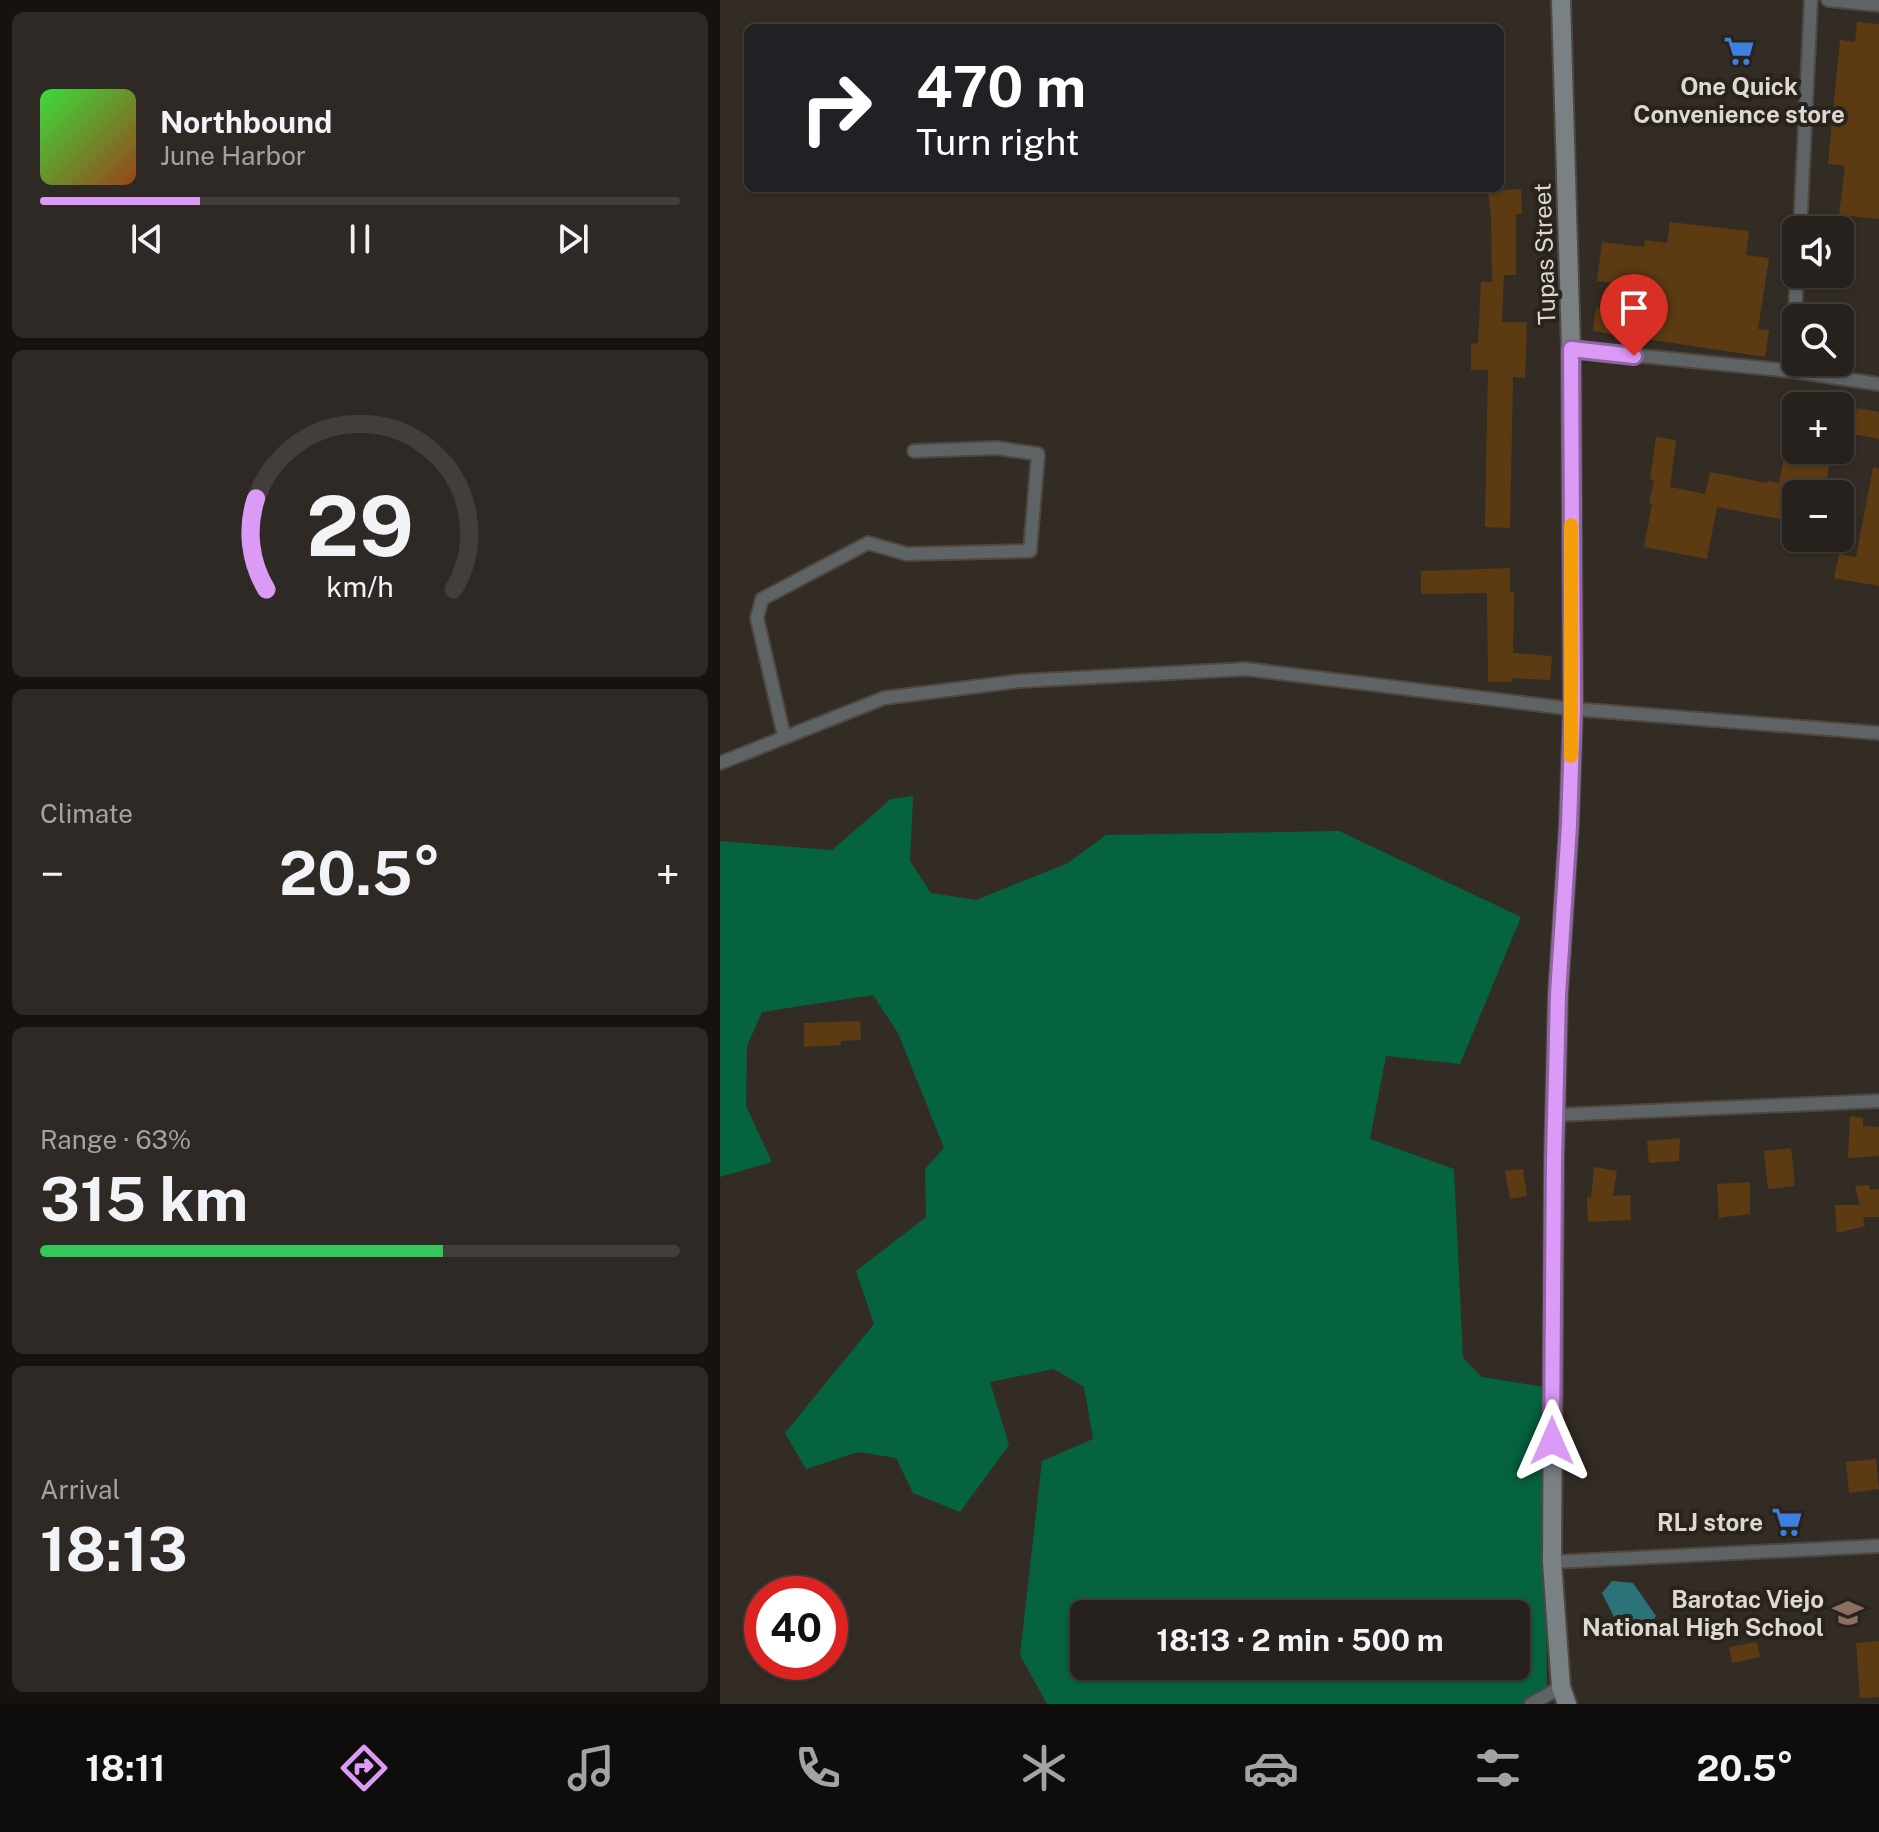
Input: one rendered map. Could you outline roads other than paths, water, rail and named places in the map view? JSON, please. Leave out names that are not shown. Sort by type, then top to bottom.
[{"type":"street","name":"Tupas Street","points":[[1561,0],[1571,349],[1573,709],[1558,994],[1552,1562],[1564,1696]]},
{"type":"street","points":[[1801,216],[1811,0]]},
{"type":"street","points":[[1828,0],[1879,5]]},
{"type":"street","points":[[1571,349],[1782,370]]},
{"type":"street","points":[[1825,376],[1879,384]]},
{"type":"street","points":[[784,736],[757,618],[762,599],[868,543],[907,554],[1030,551],[1038,454],[997,448],[914,451]]},
{"type":"street","points":[[720,763],[884,698],[1020,681],[1246,669],[1573,709],[1879,733]]},
{"type":"street","points":[[1556,1115],[1879,1101]]},
{"type":"street","points":[[1552,1562],[1879,1546]]},
{"type":"street","points":[[1531,1704],[1564,1696]]},
{"type":"water","points":[[1612,1581],[1633,1583],[1656,1616],[1643,1633],[1622,1633],[1602,1593]]},
{"type":"place","name":"One Quick Convenience store","points":[[1739,51]]},
{"type":"place","name":"RLJ store","points":[[1787,1522]]},
{"type":"place","name":"Barotac Viejo National High School","points":[[1848,1613]]}]
